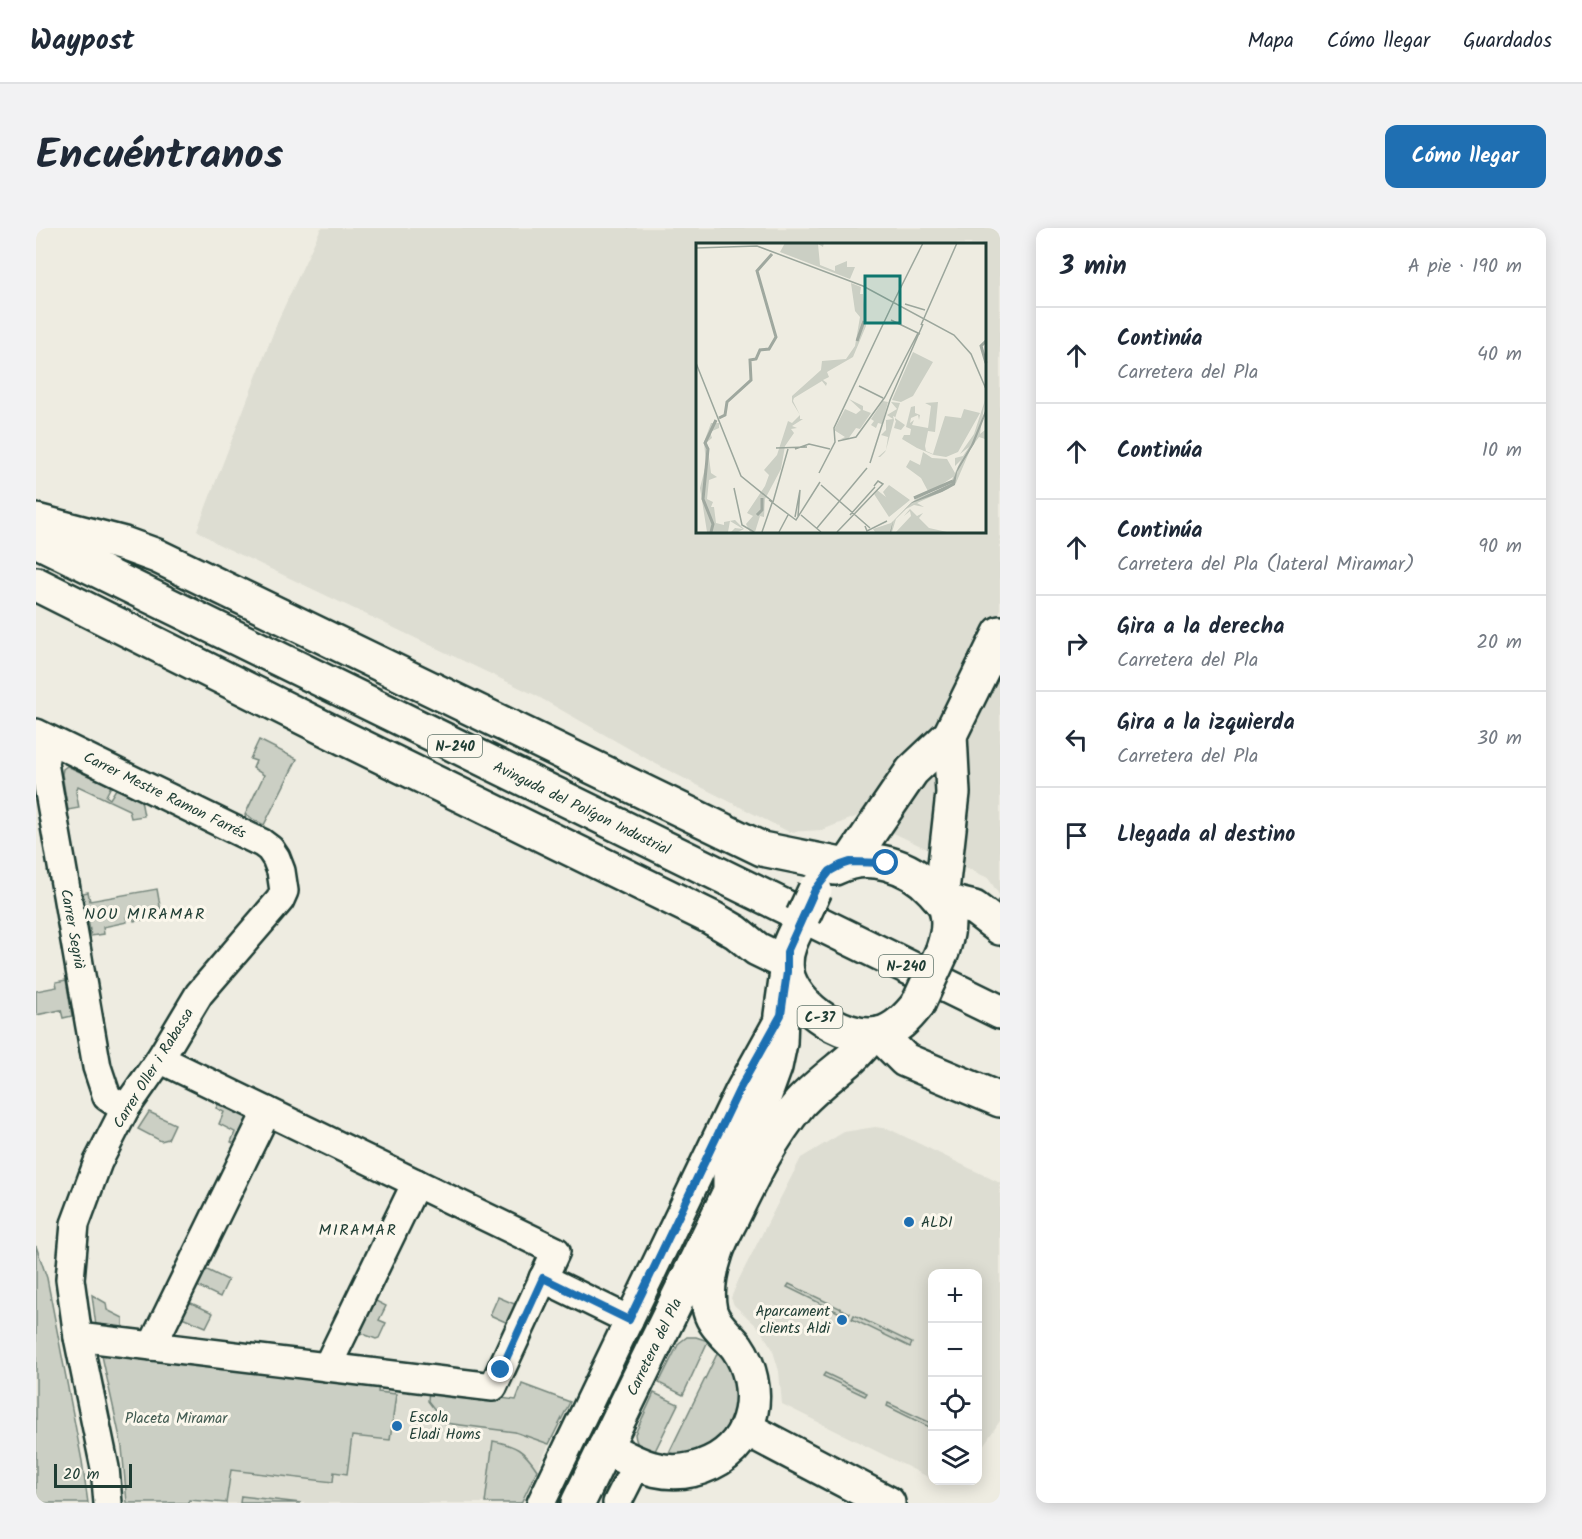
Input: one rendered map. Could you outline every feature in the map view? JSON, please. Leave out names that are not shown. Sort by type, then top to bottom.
[{"type":"main road","points":[[36,522],[124,544],[158,556],[762,849],[845,864],[886,863],[902,868],[923,880],[945,906],[947,936],[918,1004],[907,1018],[891,1029],[876,1034],[815,1088],[800,1104],[739,1187],[717,1250],[710,1278],[709,1295],[710,1311],[715,1322],[736,1346],[745,1361],[750,1377],[752,1399],[747,1429],[738,1444],[726,1454],[696,1469],[677,1472],[657,1471],[636,1464],[604,1448]]},
{"type":"main road","name":"Avinguda del Polígon Industrial","points":[[36,540],[1000,1012]]},
{"type":"main road","points":[[36,584],[712,918],[736,932],[757,950],[788,959]]},
{"type":"main road","points":[[739,1187],[730,1171],[758,1114],[775,1066],[780,1043],[788,959],[815,890],[830,871],[845,864],[912,771],[950,735],[1000,633]]},
{"type":"main road","points":[[941,900],[953,793],[950,735]]},
{"type":"main road","points":[[941,900],[974,908],[1000,928]]},
{"type":"main road","name":"C-37","points":[[788,959],[793,987],[813,1012],[826,1021],[855,1033],[876,1034]]},
{"type":"main road","points":[[876,1034],[905,1060],[1000,1100]]},
{"type":"main road","name":"Carretera del Pla","points":[[578,1503],[604,1448],[739,1187]]},
{"type":"main road","points":[[747,1429],[888,1503]]},
{"type":"street","name":"Carrer Mestre Ramon Farrés","points":[[43,737],[262,843],[270,849],[281,871]]},
{"type":"street","name":"Carrer Segrià","points":[[43,737],[44,763],[97,1067],[107,1097],[125,1109]]},
{"type":"street","name":"Carrer Oller i Rabassa","points":[[108,1503],[105,1468],[78,1337],[69,1279],[75,1224],[98,1162],[125,1109],[160,1059],[205,986],[280,900],[284,891],[281,871]]},
{"type":"street","points":[[541,1503],[739,1090],[781,1015]]},
{"type":"street","points":[[78,1337],[493,1387],[556,1251],[160,1059]]},
{"type":"street","points":[[152,1346],[267,1111]]},
{"type":"street","points":[[327,1367],[416,1183]]},
{"type":"street","points":[[543,1278],[629,1320]]},
{"type":"street","points":[[617,1503],[636,1464]]},
{"type":"shaded area","points":[[321,228],[1000,228],[1000,896],[988,878],[858,816],[822,830],[789,832],[656,764],[535,695],[218,544],[197,530],[279,318]]},
{"type":"shaded area","points":[[875,1127],[889,1129],[1000,1183],[1000,1421],[982,1447],[982,1269],[928,1269],[928,1477],[782,1404],[779,1371],[772,1348],[759,1328],[734,1305],[731,1298],[801,1158],[844,1132]]},
{"type":"shaded area","name":"Escola Eladi Homs","points":[[241,1366],[567,1407],[521,1503],[226,1503]]},
{"type":"green space","points":[[259,740],[297,759],[264,825],[245,815],[264,775],[253,768],[256,761],[250,759]]},
{"type":"green space","points":[[67,766],[111,786],[106,796],[110,799],[116,789],[141,800],[144,816],[131,818],[129,810],[78,786],[76,792],[79,808],[68,810],[62,774],[63,769]]},
{"type":"green space","points":[[157,889],[162,917],[134,921],[133,916],[126,917],[127,922],[103,927],[104,934],[91,936],[83,893],[88,892],[90,901]]},
{"type":"green space","points":[[66,980],[72,1016],[63,1018],[61,1010],[36,1015],[36,991],[57,987],[56,982]]},
{"type":"green space","points":[[220,1101],[253,1118],[240,1147],[231,1142],[235,1132],[219,1124],[224,1112],[216,1108]]},
{"type":"green space","points":[[149,1112],[175,1124],[168,1139],[161,1141],[138,1129]]},
{"type":"green space","points":[[36,1246],[47,1278],[88,1503],[36,1503]]},
{"type":"green space","points":[[205,1269],[228,1280],[220,1297],[197,1286]]},
{"type":"green space","points":[[789,1284],[850,1313],[848,1317],[787,1287]]},
{"type":"green space","points":[[92,1295],[106,1303],[107,1310],[123,1318],[126,1330],[96,1326]]},
{"type":"green space","points":[[498,1297],[519,1306],[510,1324],[490,1315]]},
{"type":"green space","points":[[374,1300],[386,1306],[379,1320],[386,1323],[379,1338],[376,1339],[358,1332]]},
{"type":"green space","points":[[189,1302],[213,1313],[206,1327],[182,1317]]},
{"type":"green space","points":[[854,1315],[912,1343],[910,1347],[852,1319]]},
{"type":"green space","points":[[687,1337],[708,1341],[683,1395],[659,1383],[679,1343]]},
{"type":"green space","points":[[719,1350],[732,1368],[737,1390],[734,1418],[726,1431],[709,1449],[666,1459]]},
{"type":"green space","name":"Placeta Miramar","points":[[101,1351],[379,1383],[378,1392],[396,1394],[390,1440],[352,1436],[347,1474],[334,1472],[333,1482],[231,1470],[226,1503],[189,1500],[188,1503],[127,1503],[122,1447]]},
{"type":"green space","points":[[825,1373],[867,1393],[865,1396],[823,1376]]},
{"type":"green space","points":[[522,1384],[570,1402],[549,1444],[515,1432],[445,1423],[428,1401],[429,1389],[516,1400]]},
{"type":"green space","points":[[654,1393],[678,1404],[653,1455],[638,1445],[635,1434]]},
{"type":"green space","points":[[888,1403],[928,1422],[928,1426],[887,1406]]},
{"type":"green space","points":[[493,1441],[507,1444],[518,1450],[537,1470],[521,1503],[485,1503]]},
{"type":"green space","points":[[241,1496],[301,1503],[240,1503]]},
{"type":"place","name":"ALDI","points":[[909,1222]]},
{"type":"place","name":"Aparcament clients Aldi","points":[[842,1320]]},
{"type":"place","name":"Escola Eladi Homs","points":[[397,1426]]},
{"type":"district","name":"NOU MIRAMAR","points":[[145,913]]},
{"type":"district","name":"MIRAMAR","points":[[358,1229]]},
{"type":"route","points":[[501,1370],[543,1278],[629,1320],[739,1090],[781,1015],[787,972],[787,952],[815,890],[830,871],[841,865],[850,862],[886,863]]}]
